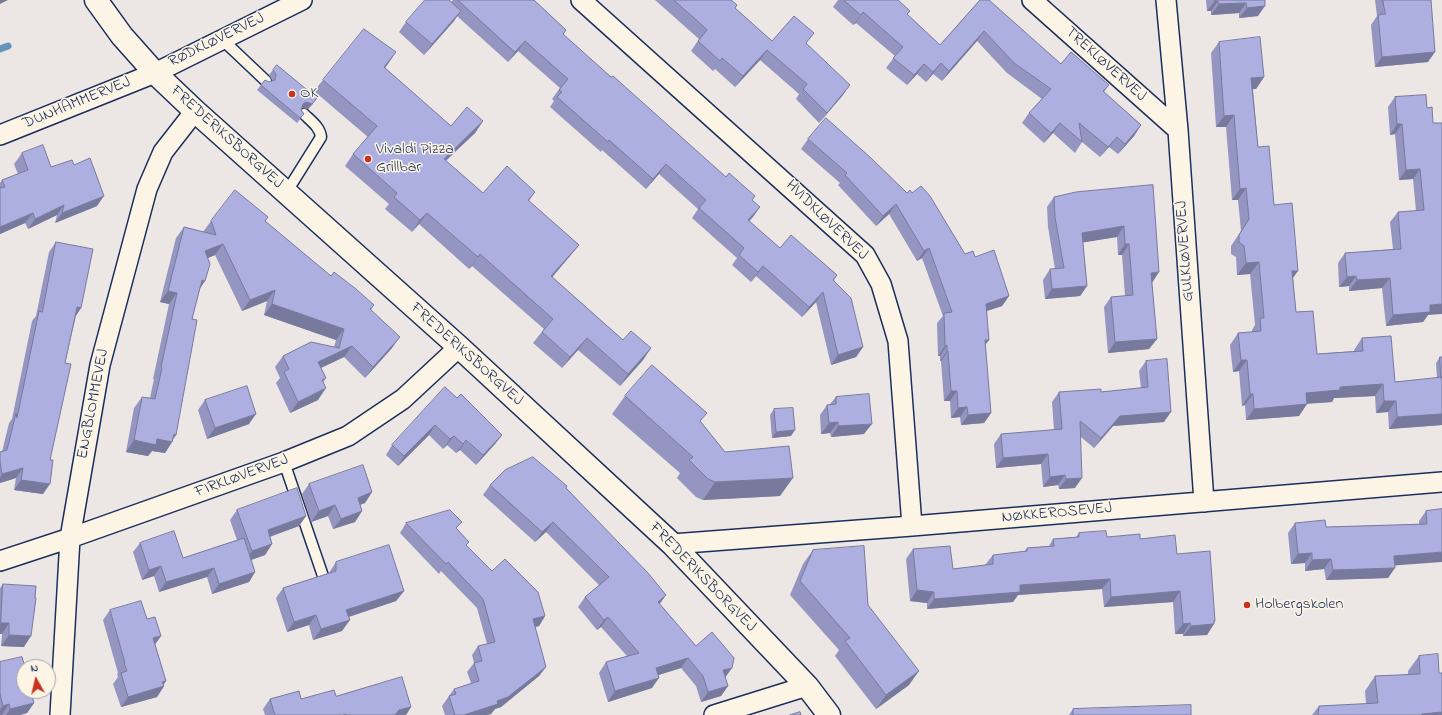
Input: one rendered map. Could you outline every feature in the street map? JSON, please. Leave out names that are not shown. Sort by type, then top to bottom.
[{"type":"street","name":"RØDKLØVERVEJ","points":[[155,73],[222,38],[302,0]]},
{"type":"street","name":"HVIDKLØVERVEJ","points":[[581,0],[865,255],[881,284],[898,342],[912,526]]},
{"type":"street","name":"TREKLØVERVEJ","points":[[1032,0],[1178,130]]},
{"type":"street","name":"GULKLØVERVEJ","points":[[1166,0],[1178,130],[1204,502]]},
{"type":"street","name":"FREDERIKSBORGVEJ","points":[[96,1],[122,36],[155,73],[195,111],[459,347],[672,544],[806,686],[829,715]]},
{"type":"street","name":"DUNHAMMERVEJ","points":[[0,135],[155,73]]},
{"type":"street","name":"ENGBLOMMEVEJ","points":[[60,715],[70,538],[100,365],[147,189],[163,152],[195,111]]},
{"type":"street","name":"FIRKLØVERVEJ","points":[[0,561],[70,538],[284,462],[348,436],[403,399],[459,347]]},
{"type":"street","name":"NØKKEROSEVEJ","points":[[672,544],[912,526],[1442,482]]},
{"type":"street","points":[[714,715],[806,686]]},
{"type":"lane","points":[[222,38],[228,46],[266,81]]},
{"type":"lane","points":[[286,192],[321,137],[317,126],[304,114]]},
{"type":"lane","points":[[284,462],[323,576]]},
{"type":"building","points":[[425,0],[449,0],[461,11],[432,44],[406,22]]},
{"type":"building","points":[[458,0],[534,0],[566,30],[563,34],[611,77],[613,76],[726,177],[729,173],[755,196],[752,200],[760,207],[748,220],[780,248],[791,235],[837,275],[833,280],[851,298],[863,347],[838,355],[823,292],[809,307],[763,266],[758,272],[739,255],[744,248],[699,208],[706,200],[666,164],[653,179],[557,97],[562,92],[559,90],[568,79],[525,41],[515,52]]},
{"type":"building","points":[[674,0],[731,0],[737,5],[735,8],[772,41],[794,16],[814,33],[806,43],[850,85],[827,113],[803,89],[807,84],[767,50],[743,76],[722,58],[720,61],[698,41],[707,30]]},
{"type":"building","points":[[844,0],[898,0],[910,11],[907,14],[940,45],[980,0],[989,0],[1061,64],[1071,52],[1109,85],[1103,91],[1141,125],[1125,144],[1117,137],[1108,147],[1079,123],[1082,142],[1060,123],[1051,133],[1029,113],[1051,89],[1014,63],[984,31],[949,71],[941,63],[933,72],[924,64],[914,75],[893,58],[903,47],[863,12],[861,15]]},
{"type":"building","points":[[1215,0],[1265,0],[1265,6],[1247,8],[1246,3],[1219,4],[1218,1]]},
{"type":"building","points":[[1383,0],[1431,0],[1435,52],[1382,57],[1378,15],[1385,14]]},
{"type":"building","points":[[364,29],[396,52],[384,67],[451,126],[467,107],[483,121],[444,159],[483,193],[507,166],[535,192],[528,200],[579,245],[551,276],[623,340],[631,331],[651,348],[628,374],[587,338],[570,357],[542,332],[553,319],[480,254],[478,257],[427,213],[420,220],[394,197],[397,193],[353,154],[377,126],[323,80]]},
{"type":"building","points":[[1260,37],[1264,77],[1251,78],[1258,147],[1269,146],[1274,205],[1292,203],[1298,271],[1292,271],[1296,312],[1313,311],[1317,354],[1363,351],[1362,338],[1391,336],[1395,382],[1442,377],[1442,414],[1397,417],[1396,401],[1384,401],[1383,384],[1340,387],[1340,390],[1306,393],[1307,404],[1254,409],[1253,394],[1250,394],[1247,360],[1241,360],[1238,333],[1261,331],[1260,318],[1264,318],[1259,262],[1246,263],[1244,246],[1239,242],[1239,235],[1249,219],[1246,188],[1240,189],[1234,115],[1224,116],[1219,42]]},
{"type":"building","points":[[277,65],[317,98],[312,104],[306,102],[303,104],[301,110],[304,114],[300,118],[261,85],[265,80],[269,82],[275,80],[276,74],[273,70]]},
{"type":"building","points":[[1426,95],[1427,108],[1432,107],[1433,123],[1442,123],[1442,304],[1430,305],[1430,312],[1393,315],[1390,278],[1357,280],[1356,276],[1347,277],[1345,253],[1401,249],[1398,212],[1424,210],[1420,169],[1406,170],[1402,124],[1397,124],[1395,97]]},
{"type":"building","points":[[826,118],[871,158],[907,193],[910,190],[912,193],[921,186],[930,196],[965,254],[973,251],[975,257],[994,250],[1009,296],[986,304],[989,340],[985,340],[991,413],[968,415],[967,407],[958,408],[957,391],[951,391],[948,351],[947,345],[945,346],[944,313],[952,312],[929,248],[924,251],[896,204],[883,216],[845,175],[847,173],[808,139]]},
{"type":"building","points":[[43,145],[51,167],[72,160],[74,165],[90,158],[104,196],[62,213],[64,205],[35,219],[33,213],[0,227],[0,188],[5,187],[2,180],[28,170],[22,153]]},
{"type":"building","points":[[1153,185],[1159,272],[1151,273],[1157,339],[1115,342],[1111,297],[1133,295],[1129,244],[1125,244],[1124,226],[1082,233],[1087,286],[1052,289],[1050,269],[1064,268],[1055,217],[1054,197],[1076,192]]},
{"type":"building","points":[[235,190],[268,217],[265,221],[331,276],[334,272],[374,305],[370,309],[400,337],[373,367],[352,346],[318,362],[326,378],[322,380],[326,388],[298,402],[284,372],[289,369],[283,356],[311,342],[339,348],[344,329],[272,304],[275,290],[250,300],[223,244],[205,251],[210,264],[205,281],[202,280],[192,319],[197,320],[176,435],[174,434],[172,442],[157,439],[156,445],[134,440],[142,397],[155,399],[177,293],[168,291],[184,227],[216,235],[211,221]]},
{"type":"building","points":[[56,242],[93,249],[81,308],[77,307],[65,363],[71,364],[50,460],[53,460],[50,484],[21,480],[23,468],[2,474],[0,452],[7,450],[16,413],[17,418],[39,311],[42,312]]},
{"type":"building","points":[[1440,357],[1442,357],[1441,378]]},
{"type":"building","points":[[1167,359],[1171,412],[1120,416],[1101,438],[1080,421],[1082,478],[1066,479],[1065,475],[1050,477],[1048,454],[1003,458],[1001,434],[1062,429],[1059,392],[1101,389],[1101,392],[1148,387],[1146,361]]},
{"type":"building","points":[[652,365],[707,413],[700,421],[725,452],[789,446],[793,478],[715,482],[708,479],[689,460],[693,457],[625,396]]},
{"type":"building","points":[[247,386],[256,414],[215,428],[205,400]]},
{"type":"building","points":[[445,387],[457,398],[461,394],[502,435],[483,455],[466,440],[463,444],[454,436],[450,439],[435,425],[404,456],[392,445]]},
{"type":"building","points":[[869,394],[872,424],[838,426],[838,422],[829,423],[827,405],[836,404],[836,397]]},
{"type":"building","points":[[793,408],[795,430],[776,432],[774,409]]},
{"type":"building","points":[[533,457],[567,486],[566,488],[648,573],[666,595],[658,602],[696,646],[712,632],[734,658],[732,668],[723,670],[728,686],[708,692],[703,676],[688,658],[656,668],[659,678],[615,691],[606,662],[639,653],[608,617],[604,620],[585,597],[609,577],[553,522],[542,532],[490,485],[505,470]]},
{"type":"building","points":[[363,465],[372,492],[358,498],[362,511],[341,519],[335,505],[319,511],[309,484]]},
{"type":"building","points":[[297,488],[306,516],[268,530],[272,544],[252,551],[237,510]]},
{"type":"building","points":[[1442,509],[1442,552],[1394,556],[1395,568],[1333,570],[1331,559],[1312,560],[1312,553],[1298,554],[1295,523],[1325,520],[1326,527],[1427,524],[1426,511]]},
{"type":"building","points":[[450,510],[462,522],[456,528],[469,542],[466,545],[492,571],[505,559],[538,592],[545,616],[533,619],[546,667],[508,697],[497,701],[498,704],[464,715],[455,715],[449,696],[456,694],[454,689],[479,681],[474,663],[482,661],[478,646],[495,642],[483,599],[448,562],[446,564],[406,523]]},
{"type":"building","points":[[174,531],[183,558],[244,538],[255,572],[219,584],[214,568],[166,582],[161,566],[149,570],[140,543]]},
{"type":"building","points":[[1106,531],[1107,537],[1140,534],[1140,539],[1175,535],[1177,554],[1210,551],[1214,624],[1191,626],[1190,623],[1183,624],[1180,591],[1111,597],[1110,579],[1020,585],[1020,592],[934,599],[934,592],[917,590],[913,549],[950,546],[953,569],[993,564],[993,555],[1027,551],[1027,548],[1054,546],[1053,539],[1079,537],[1079,533]]},
{"type":"building","points":[[389,545],[404,591],[346,610],[350,620],[321,629],[316,615],[294,622],[283,588],[336,571],[336,562]]},
{"type":"building","points":[[864,546],[868,605],[919,671],[886,695],[845,641],[850,638],[800,581],[813,550]]},
{"type":"building","points":[[3,584],[36,586],[31,636],[9,635],[9,623],[1,623]]},
{"type":"building","points":[[141,601],[147,619],[155,617],[161,636],[153,638],[166,681],[162,682],[164,686],[128,697],[121,673],[127,671],[110,610]]},
{"type":"building","points":[[1438,654],[1439,673],[1442,673],[1442,712],[1422,715],[1318,715],[1319,706],[1378,703],[1375,676],[1420,674],[1419,656]]},
{"type":"building","points":[[22,657],[23,659],[16,659],[16,699],[33,699],[34,703],[10,709],[9,704],[3,706],[0,694],[0,662]]},
{"type":"building","points":[[402,677],[411,707],[399,710],[395,715],[275,715],[270,699],[299,691],[301,699],[334,690],[336,696]]},
{"type":"building","points":[[1191,705],[1191,715],[1073,715],[1073,709]]},
{"type":"building","points":[[800,712],[801,715],[790,715]]},
{"type":"waterway","points":[[0,49],[8,46]]},
{"type":"place","name":"OK","points":[[292,94]]},
{"type":"place","name":"Vivaldi Pizza Grillbar","points":[[368,159]]},
{"type":"place","name":"Holbergskolen","points":[[1247,605]]}]
